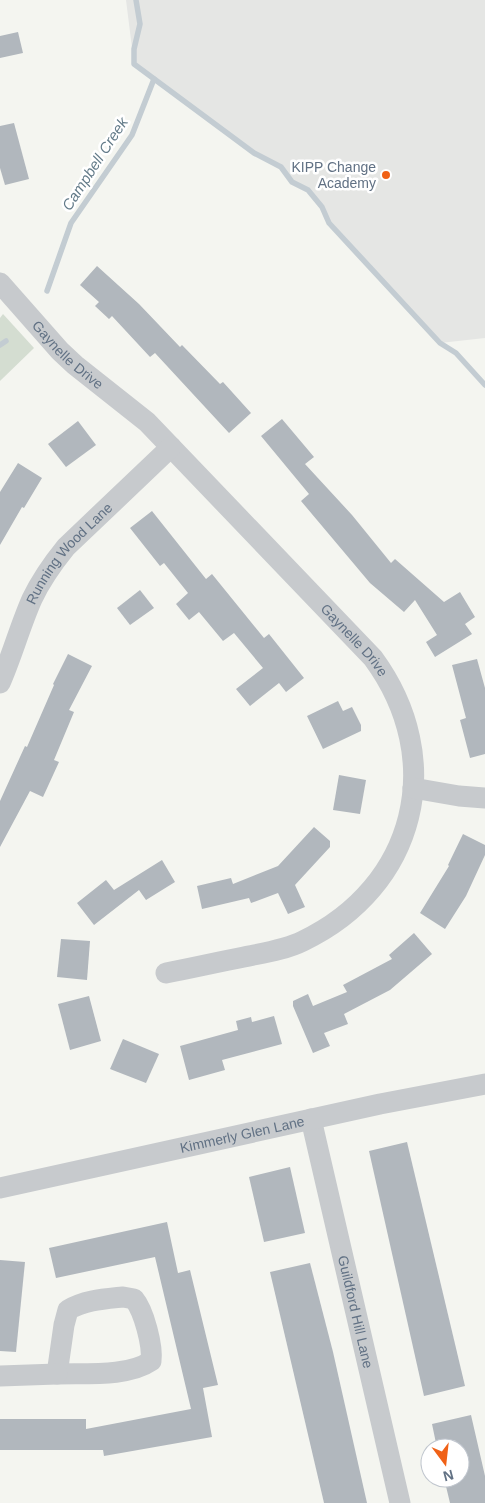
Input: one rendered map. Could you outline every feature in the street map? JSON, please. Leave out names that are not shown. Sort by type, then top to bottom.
[{"type":"street","name":"Gaynelle Drive","points":[[0,283],[60,351],[146,422],[373,658],[397,696],[407,724],[413,760],[413,788],[408,820],[391,862],[373,888],[351,910],[326,929],[300,942],[268,952],[166,973]]},
{"type":"street","name":"Running Wood Lane","points":[[0,683],[12,656],[31,602],[56,560],[66,547],[170,447]]},
{"type":"street","points":[[413,788],[485,798]]},
{"type":"street","name":"Kimmerly Glen Lane","points":[[0,1188],[380,1104],[485,1084]]},
{"type":"street","name":"Guildford Hill Lane","points":[[311,1119],[400,1503]]},
{"type":"street","points":[[0,1376],[57,1374],[125,1371],[143,1367],[151,1361],[152,1355],[140,1306],[134,1299],[123,1297],[103,1299],[78,1304],[68,1310],[57,1374]]},
{"type":"shaded area","name":"KIPP Change Academy","points":[[126,0],[485,0],[485,338],[440,343],[329,223],[322,207],[308,190],[292,182],[281,168],[254,153],[134,64]]},
{"type":"shaded area","points":[[3,314],[34,348],[0,381],[0,318]]},
{"type":"building","points":[[18,32],[23,53],[0,58],[0,36]]},
{"type":"building","points":[[14,123],[29,179],[5,185],[0,168],[0,126]]},
{"type":"building","points":[[97,266],[139,304],[180,347],[182,345],[220,384],[223,382],[251,413],[229,433],[155,353],[150,357],[112,316],[109,319],[95,306],[99,302],[80,285]]},
{"type":"building","points":[[282,419],[314,457],[305,464],[352,515],[391,563],[395,559],[444,602],[460,592],[475,617],[465,624],[472,634],[435,657],[426,642],[437,635],[415,600],[404,612],[370,583],[301,501],[309,494],[261,436]]},
{"type":"building","points":[[78,421],[96,445],[66,467],[48,444]]},
{"type":"building","points":[[18,463],[42,478],[24,508],[22,507],[0,545],[0,492]]},
{"type":"building","points":[[152,511],[206,579],[212,574],[264,638],[269,634],[304,678],[286,692],[279,683],[250,706],[236,689],[263,668],[234,633],[223,641],[199,612],[189,620],[176,604],[188,593],[164,563],[160,566],[130,528]]},
{"type":"building","points":[[140,590],[154,608],[130,625],[117,608]]},
{"type":"building","points":[[68,654],[92,666],[69,710],[74,712],[54,760],[59,762],[43,797],[30,791],[0,847],[0,801],[25,746],[27,747],[53,684]]},
{"type":"building","points":[[477,659],[485,688],[485,754],[470,758],[460,720],[466,718],[452,665]]},
{"type":"building","points":[[338,701],[343,711],[352,707],[361,725],[361,731],[323,749],[307,716]]},
{"type":"building","points":[[339,775],[366,780],[360,814],[333,810]]},
{"type":"building","points":[[314,827],[330,841],[330,847],[295,885],[305,907],[288,914],[278,893],[251,903],[249,898],[202,909],[197,886],[231,878],[233,884],[278,866]]},
{"type":"building","points":[[463,834],[485,845],[485,855],[466,896],[445,929],[420,913],[449,866]]},
{"type":"building","points":[[162,860],[175,882],[146,900],[139,890],[94,925],[77,903],[106,880],[114,890]]},
{"type":"building","points":[[414,933],[432,954],[390,990],[344,1014],[348,1024],[324,1033],[330,1046],[313,1053],[293,1006],[293,1001],[308,994],[313,1006],[347,992],[343,985],[392,959],[389,955]]},
{"type":"building","points":[[61,939],[90,941],[87,980],[57,977]]},
{"type":"building","points":[[89,996],[101,1041],[70,1050],[58,1004]]},
{"type":"building","points":[[274,1016],[282,1044],[222,1060],[225,1070],[189,1080],[180,1046],[238,1030],[236,1021],[251,1017],[252,1022]]},
{"type":"building","points":[[123,1039],[159,1054],[146,1083],[110,1069]]},
{"type":"building","points":[[407,1142],[465,1386],[424,1396],[369,1151]]},
{"type":"building","points":[[290,1167],[305,1233],[264,1242],[249,1177]]},
{"type":"building","points":[[167,1222],[178,1273],[190,1270],[218,1385],[203,1388],[212,1437],[104,1456],[103,1450],[0,1450],[0,1419],[86,1419],[86,1429],[191,1409],[155,1257],[56,1278],[49,1248]]},
{"type":"building","points":[[0,1260],[25,1262],[16,1352],[0,1351]]},
{"type":"building","points":[[310,1263],[333,1352],[367,1503],[324,1503],[270,1272]]},
{"type":"building","points":[[471,1415],[485,1476],[485,1503],[450,1503],[446,1488],[470,1488],[470,1438],[435,1438],[432,1424]]},
{"type":"waterway","points":[[136,0],[140,24],[134,49],[134,64],[254,153],[281,167],[292,182],[308,190],[322,207],[329,223],[440,343],[456,353],[485,385]]},
{"type":"waterway","name":"Campbell Creek","points":[[47,291],[71,223],[132,135],[154,79]]},
{"type":"waterway","name":"Campbell Creek","points":[[0,345],[6,341]]},
{"type":"place","name":"KIPP Change Academy","points":[[386,175]]}]
